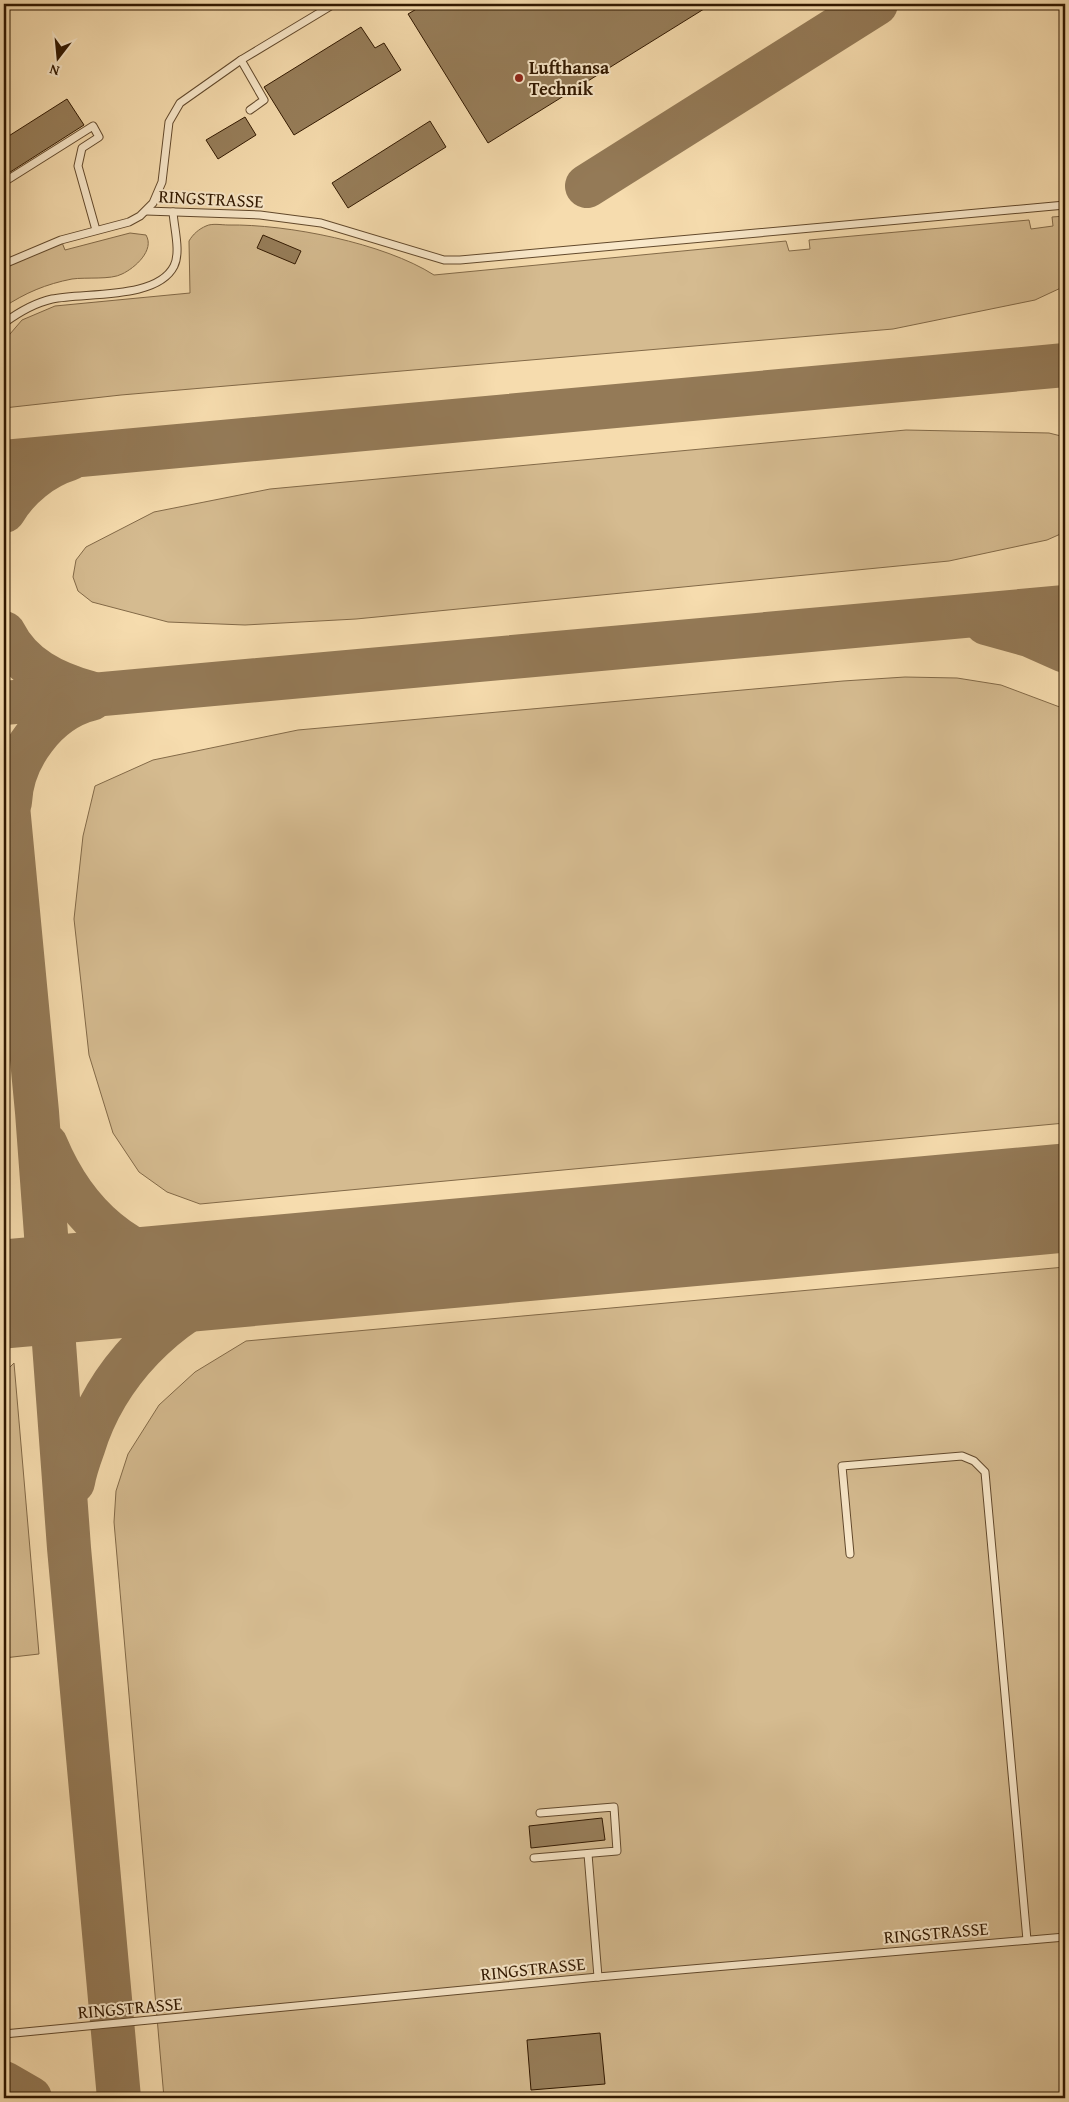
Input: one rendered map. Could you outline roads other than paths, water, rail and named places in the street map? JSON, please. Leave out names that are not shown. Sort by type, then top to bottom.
[{"type":"lane","points":[[146,211],[153,203],[162,182],[169,122],[180,103],[241,60],[334,4]]},
{"type":"lane","points":[[241,60],[264,100],[250,110]]},
{"type":"lane","points":[[4,182],[93,126],[99,137],[82,148],[78,166],[96,230]]},
{"type":"lane","name":"RINGSTRASSE","points":[[4,264],[61,240],[129,222],[146,211],[260,216],[312,222],[376,238],[444,260],[460,260],[1065,205]]},
{"type":"lane","points":[[4,323],[23,309],[50,299],[136,290],[153,286],[163,280],[174,266],[176,254],[173,212]]},
{"type":"lane","points":[[850,1554],[842,1466],[962,1456],[974,1460],[985,1472],[1027,1940]]},
{"type":"lane","points":[[534,1858],[617,1851],[614,1807],[540,1813]]},
{"type":"lane","points":[[588,1854],[598,1977]]},
{"type":"lane","name":"RINGSTRASSE","points":[[4,2034],[598,1977],[1065,1937]]},
{"type":"place","name":"Lufthansa Technik","points":[[519,78]]}]
